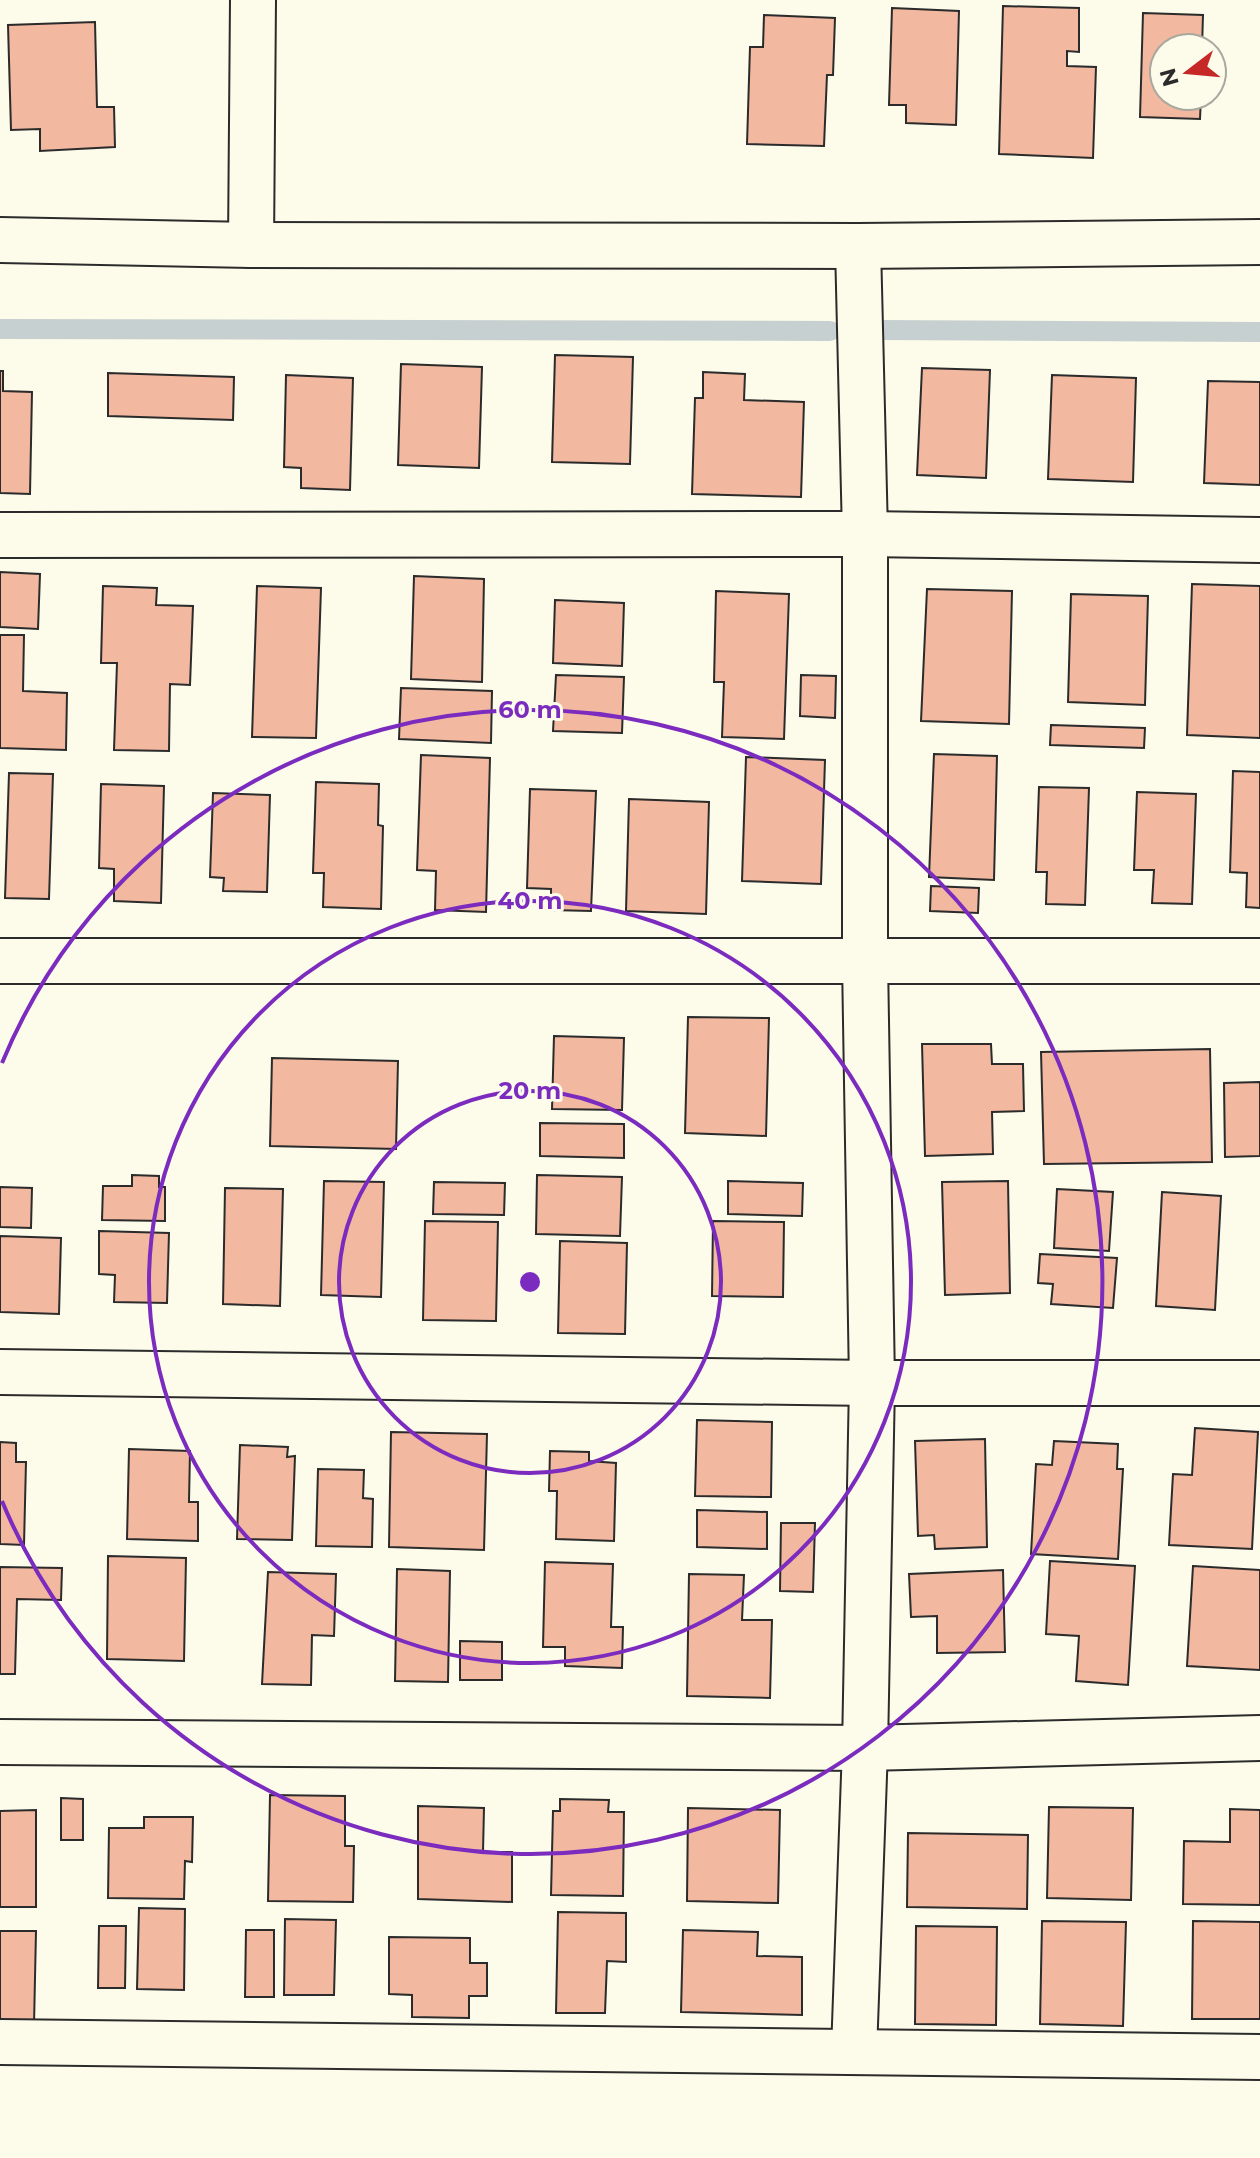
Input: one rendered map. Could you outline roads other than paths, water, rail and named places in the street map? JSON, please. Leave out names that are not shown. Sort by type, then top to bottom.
[{"type":"street","points":[[251,245],[253,0]]},
{"type":"street","points":[[0,240],[251,245],[858,246],[1260,242]]},
{"type":"street","points":[[854,2052],[865,1748],[872,1383],[865,961],[865,534],[858,246]]},
{"type":"street","points":[[0,535],[865,534],[1260,540]]},
{"type":"street","points":[[0,961],[1260,961]]},
{"type":"street","points":[[0,1372],[872,1383],[1260,1383]]},
{"type":"street","points":[[0,1742],[865,1748],[1260,1738]]},
{"type":"street","points":[[0,2042],[1260,2057]]},
{"type":"waterway","points":[[0,329],[830,331]]},
{"type":"waterway","points":[[879,330],[1260,332]]}]
